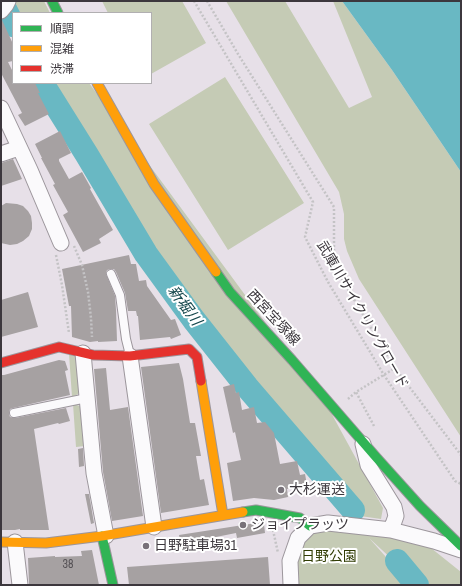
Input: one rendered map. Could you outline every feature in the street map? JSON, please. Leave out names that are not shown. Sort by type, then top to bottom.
[{"type":"street","points":[[52,1],[58,12]]},
{"type":"street","name":"西宮宝塚線","points":[[98,84],[154,184],[230,292],[292,360],[363,443],[420,506],[461,546]]},
{"type":"street","points":[[1,108],[30,170],[61,243]]},
{"type":"street","points":[[1,154],[19,148]]},
{"type":"street","points":[[1,362],[59,347],[82,353],[130,356],[189,349],[197,357],[223,516]]},
{"type":"street","points":[[82,353],[94,473],[113,585]]},
{"type":"street","points":[[130,356],[154,527]]},
{"type":"street","points":[[363,443],[368,465],[394,507],[396,516],[391,530]]},
{"type":"street","points":[[20,585],[8,542],[46,543],[104,536],[256,510],[300,518],[310,526]]},
{"type":"street","points":[[291,585],[290,561],[292,554],[298,538],[310,526],[328,523],[391,530],[434,541],[461,550]]},
{"type":"lane","points":[[111,274],[120,295],[130,356]]},
{"type":"lane","points":[[14,413],[87,398]]},
{"type":"path","name":"武庫川サイクリングロード","points":[[194,1],[313,202],[305,237],[328,282],[384,375],[455,480],[461,484]]},
{"type":"path","points":[[207,1],[238,54],[334,207],[334,266],[395,368],[461,455]]},
{"type":"path","points":[[61,243],[73,245],[82,265],[88,292],[91,318],[82,353],[62,285],[54,249],[61,243]]},
{"type":"path","points":[[349,398],[356,392],[395,368]]},
{"type":"path","points":[[356,392],[374,427]]},
{"type":"path","points":[[270,512],[278,556]]},
{"type":"green space","points":[[14,1],[44,1],[50,12],[12,12],[12,13],[10,10]]},
{"type":"green space","points":[[102,1],[182,1],[206,43],[152,73],[152,12],[108,12]]},
{"type":"green space","points":[[226,1],[285,1],[349,108],[372,97],[333,1],[342,1],[392,70],[461,172],[461,437],[359,279],[347,251],[344,239],[344,214],[339,192]]},
{"type":"green space","points":[[225,77],[304,203],[228,250],[149,124]]},
{"type":"green space","points":[[53,84],[90,84],[329,409],[383,508],[381,519],[346,514],[195,335],[153,280],[74,121]]},
{"type":"green space","points":[[69,354],[78,355],[80,390],[78,394],[72,397]]},
{"type":"green space","points":[[73,404],[80,406],[85,446],[76,447]]},
{"type":"green space","name":"日野公園","points":[[321,528],[376,533],[431,548],[461,572],[461,585],[420,585],[369,538],[411,585],[296,585],[294,562],[303,541]]},
{"type":"water","points":[[342,1],[461,1],[461,172],[392,70]]},
{"type":"building","points":[[2,20],[12,42],[12,61],[8,62],[12,70],[12,84],[36,84],[40,93],[38,93],[49,114],[25,126],[18,115],[22,113],[1,73]]},
{"type":"building","points":[[60,131],[71,153],[59,159],[59,161],[69,179],[82,172],[113,230],[99,239],[101,243],[83,252],[63,215],[68,212],[53,185],[55,184],[35,144]]},
{"type":"building","points":[[13,159],[22,179],[1,186],[1,163]]},
{"type":"building","points":[[6,203],[23,206],[31,216],[32,229],[29,236],[17,244],[10,245],[1,243],[1,206]]},
{"type":"building","points":[[129,255],[131,264],[136,264],[139,281],[146,280],[147,286],[171,320],[175,319],[181,335],[171,339],[170,337],[140,340],[138,316],[136,311],[128,311],[125,293],[116,272],[114,269],[111,269],[107,270],[106,274],[115,296],[117,341],[90,342],[72,337],[71,306],[69,306],[62,269]]},
{"type":"building","points":[[28,292],[38,327],[1,337],[1,300]]},
{"type":"building","points":[[59,360],[65,361],[68,370],[65,371],[70,395],[13,408],[10,409],[9,414],[10,417],[15,418],[66,408],[70,421],[34,429],[49,530],[1,530],[1,375]]},
{"type":"building","points":[[179,363],[190,423],[195,423],[201,456],[196,456],[200,480],[204,479],[209,505],[161,513],[141,367]]},
{"type":"building","points":[[106,368],[110,410],[128,407],[143,516],[112,521],[103,472],[94,369]]},
{"type":"building","points":[[234,384],[236,393],[239,392],[242,410],[254,407],[257,423],[265,422],[274,433],[280,464],[297,461],[300,475],[305,474],[307,485],[287,489],[288,497],[274,500],[254,498],[233,501],[227,463],[241,460],[235,432],[233,433],[223,387]]},
{"type":"building","points":[[83,448],[84,466],[79,467],[78,449]]},
{"type":"building","points":[[85,494],[89,494],[94,523],[91,524]]},
{"type":"building","name":"ジョイプラッツ","points":[[256,523],[264,524],[265,533],[237,538],[236,533],[181,544],[179,535]]},
{"type":"building","points":[[92,550],[99,585],[29,585],[28,558],[82,556],[81,551]]},
{"type":"building","points":[[268,557],[270,585],[129,585],[127,567]]},
{"type":"waterway","name":"新堀川","points":[[1,1],[12,23]]},
{"type":"waterway","name":"新堀川","points":[[43,84],[146,254],[194,320],[247,387],[353,510]]},
{"type":"waterway","name":"新堀川","points":[[397,561],[417,585]]},
{"type":"traffic: fast","points":[[52,1],[58,12]]},
{"type":"traffic: fast","points":[[216,272],[230,292],[292,360],[376,457],[420,506],[461,546]]},
{"type":"traffic: fast","points":[[243,512],[256,510],[300,518],[310,526]]},
{"type":"traffic: fast","points":[[102,536],[113,585]]},
{"type":"traffic: slow","points":[[98,84],[154,184],[216,272]]},
{"type":"traffic: slow","points":[[201,381],[223,515]]},
{"type":"traffic: slow","points":[[1,542],[46,543],[102,536],[243,512]]},
{"type":"traffic: jam","points":[[1,363],[59,347],[93,355],[130,356],[189,349],[197,357],[201,381]]},
{"type":"place","name":"大杉運送","points":[[281,490]]},
{"type":"place","name":"ジョイプラッツ","points":[[243,525]]},
{"type":"place","name":"日野駐車場31","points":[[146,546]]}]
